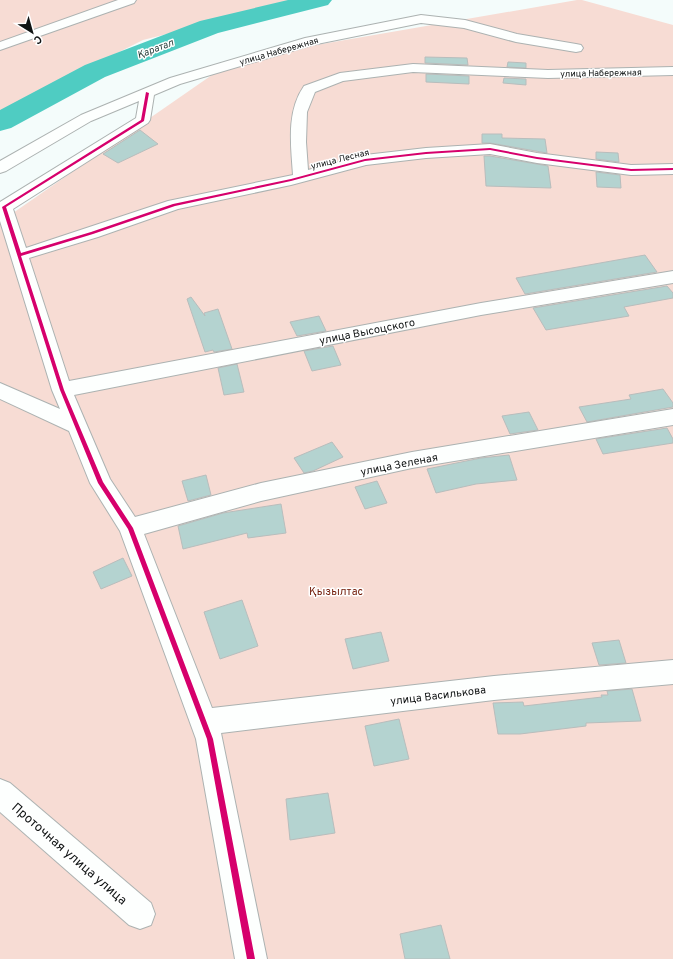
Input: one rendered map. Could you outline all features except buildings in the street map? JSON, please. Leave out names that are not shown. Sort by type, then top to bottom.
[{"type":"street","points":[[0,46],[130,0]]},
{"type":"street","name":"улица Набережная","points":[[0,168],[86,118],[148,92],[175,81],[310,41],[421,19],[465,24],[516,38],[576,48]]},
{"type":"street","name":"улица Набережная","points":[[301,177],[298,142],[300,112],[307,94],[309,89],[340,77],[413,68],[548,74],[673,71]]},
{"type":"street","points":[[148,92],[143,120],[4,206],[62,390],[101,483],[130,528],[210,739],[251,959]]},
{"type":"street","name":"улица Лесная","points":[[20,255],[92,233],[174,205],[301,177],[365,160],[426,153],[490,149],[537,158],[631,170],[673,169]]},
{"type":"street","name":"улица Высоцского","points":[[62,390],[481,309],[673,277]]},
{"type":"street","points":[[0,390],[77,426]]},
{"type":"street","name":"улица Зеленая","points":[[130,528],[261,492],[405,462],[673,417]]},
{"type":"street","name":"улица Василькова","points":[[203,722],[494,688],[673,672]]},
{"type":"street","name":"Проточная улица улица","points":[[0,792],[140,914]]},
{"type":"green space","points":[[0,0],[303,0],[143,40],[0,112]]},
{"type":"green space","name":"Қызылтас","points":[[582,0],[673,25],[673,959],[0,959],[0,222],[235,59]]},
{"type":"waterway","name":"Қаратал","points":[[0,122],[95,71],[209,27],[319,0]]},
{"type":"cycle path","points":[[147,93],[143,120],[4,207],[62,390],[101,483],[130,528],[210,739],[251,959]]},
{"type":"cycle path","points":[[20,255],[92,233],[174,205],[291,180],[365,160],[426,153],[490,149],[537,158],[631,170],[673,169]]}]
